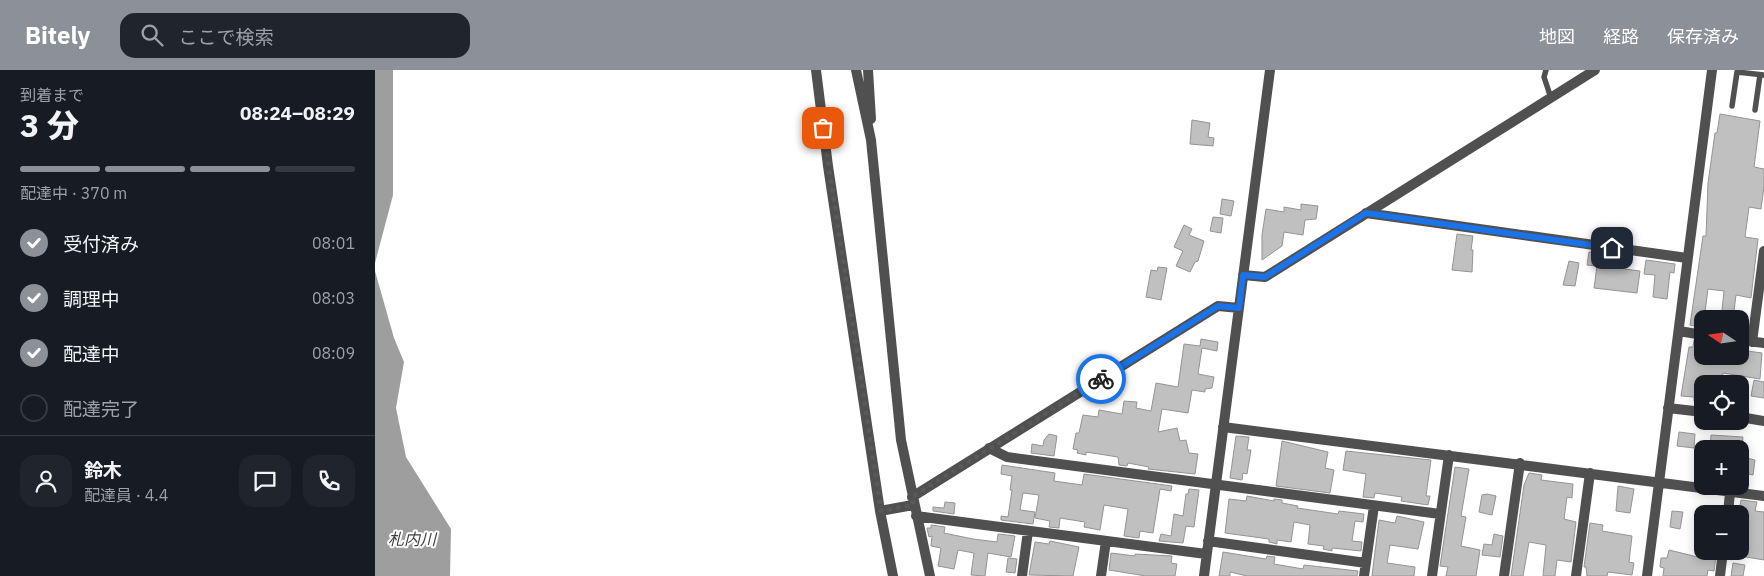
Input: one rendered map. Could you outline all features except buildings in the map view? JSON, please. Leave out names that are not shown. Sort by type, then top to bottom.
[{"type":"street","points":[[816,70],[828,166],[881,511],[893,576]]},
{"type":"street","points":[[856,70],[871,140]]},
{"type":"street","points":[[868,70],[871,89],[871,140],[901,440],[930,576]]},
{"type":"street","points":[[1204,576],[1270,70]]},
{"type":"street","points":[[1243,275],[1265,277],[1595,70]]},
{"type":"street","points":[[1647,576],[1712,70]]},
{"type":"street","points":[[1366,213],[1687,258]]},
{"type":"street","points":[[1752,342],[1764,251]]},
{"type":"street","points":[[881,511],[913,501],[989,448],[1218,306],[1239,308]]},
{"type":"street","points":[[1679,332],[1694,334]]},
{"type":"street","points":[[1749,342],[1764,343]]},
{"type":"street","points":[[1668,408],[1694,411]]},
{"type":"street","points":[[1749,419],[1764,421]]},
{"type":"street","points":[[1223,427],[1520,463],[1694,487]]},
{"type":"street","points":[[989,448],[1007,457],[1440,514]]},
{"type":"street","points":[[1432,576],[1449,454]]},
{"type":"street","points":[[1504,576],[1520,463]]},
{"type":"street","points":[[1576,576],[1590,472]]},
{"type":"street","points":[[1749,494],[1764,496]]},
{"type":"street","points":[[1364,576],[1375,506]]},
{"type":"street","points":[[916,516],[1206,554]]},
{"type":"street","points":[[1022,576],[1028,531]]},
{"type":"street","points":[[1101,576],[1106,541]]},
{"type":"street","points":[[1208,541],[1366,563]]},
{"type":"street","points":[[1720,576],[1722,560]]},
{"type":"lane","points":[[1546,70],[1545,77],[1551,98]]},
{"type":"lane","points":[[1732,106],[1737,72],[1762,75],[1755,110]]},
{"type":"water","points":[[375,70],[393,70],[393,195],[375,263]]},
{"type":"water","name":"札内川","points":[[375,271],[394,338],[404,362],[396,408],[406,457],[451,529],[450,576],[375,576]]},
{"type":"way so far","points":[[823,128],[881,511],[913,505],[912,497],[1101,379]]},
{"type":"route","points":[[1101,379],[1218,306],[1239,308],[1243,275],[1265,277],[1366,213],[1612,248]]}]
